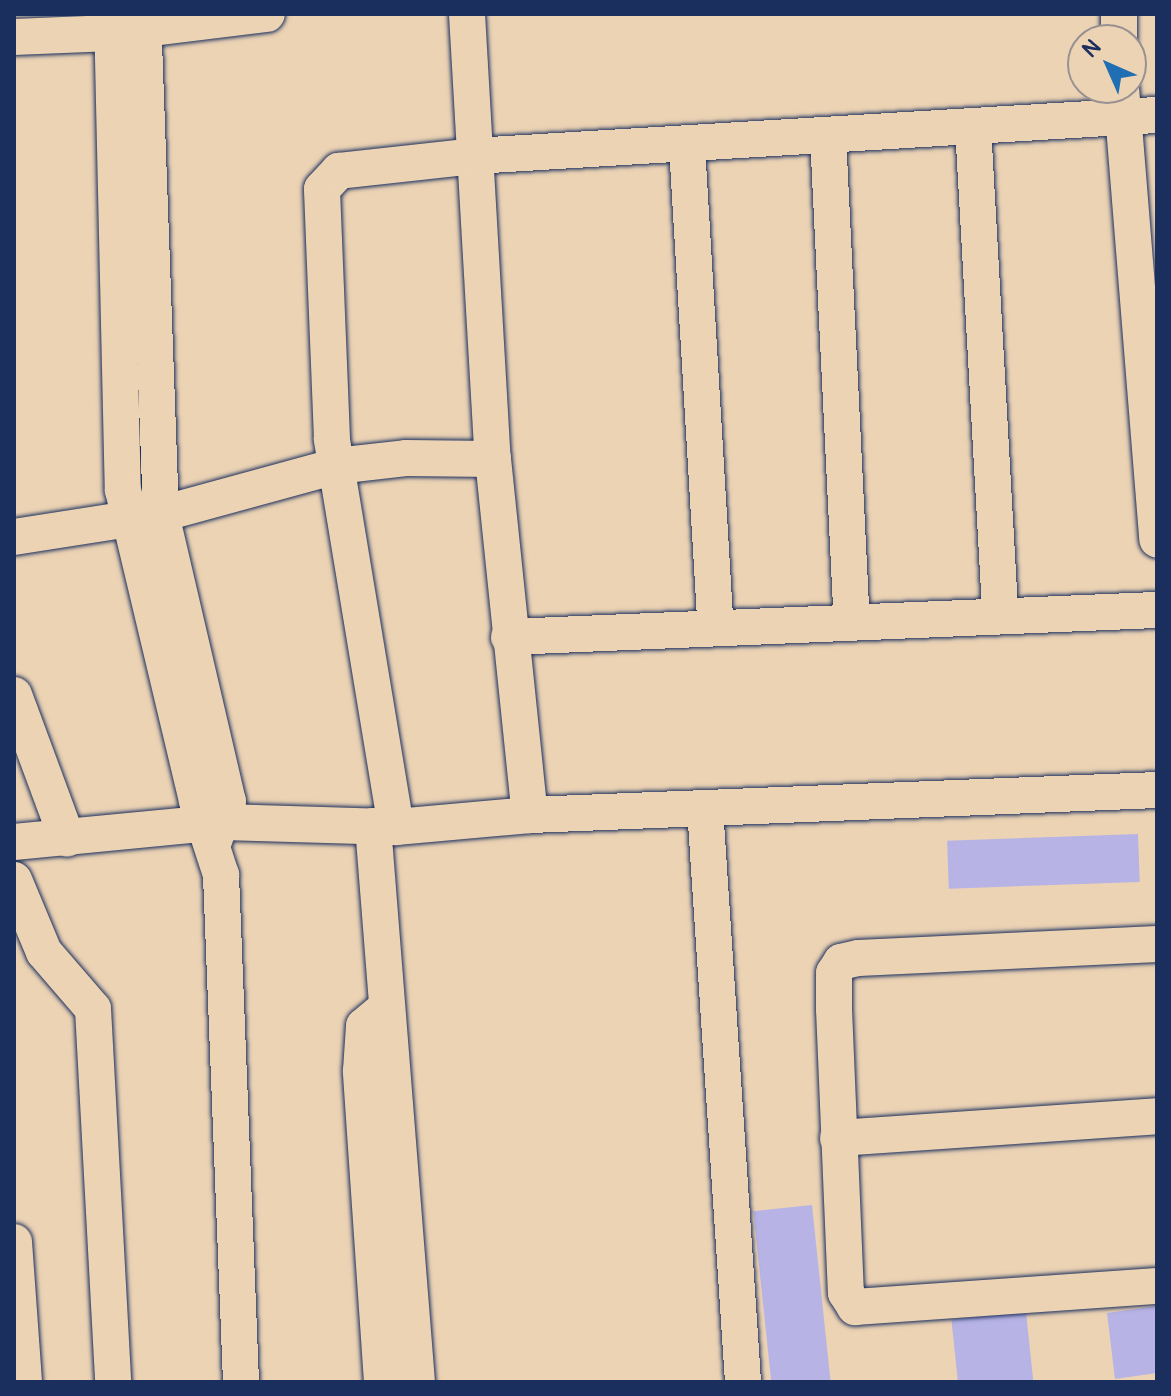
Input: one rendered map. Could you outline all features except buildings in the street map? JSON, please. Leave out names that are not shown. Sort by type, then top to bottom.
[{"type":"street","points":[[14,37],[127,22],[267,14]]},
{"type":"street","points":[[467,14],[493,459],[509,637],[530,815]]},
{"type":"street","points":[[127,22],[120,451],[145,517],[228,801],[213,829],[221,875],[241,1382]]},
{"type":"street","points":[[417,1382],[387,1007],[384,826],[336,466],[322,189],[339,171],[474,156],[687,146],[973,126],[1133,107],[1157,540]]},
{"type":"street","points":[[973,126],[1000,616]]},
{"type":"street","points":[[828,136],[852,622]]},
{"type":"street","points":[[687,146],[716,628]]},
{"type":"street","points":[[14,537],[145,517],[336,466],[406,458],[493,459]]},
{"type":"street","points":[[509,637],[1157,610]]},
{"type":"street","points":[[14,695],[67,838]]},
{"type":"street","points":[[14,842],[213,829],[384,826],[530,815],[1157,790]]},
{"type":"street","points":[[705,808],[743,1382]]},
{"type":"street","points":[[14,880],[44,952],[93,1009],[113,1382]]},
{"type":"street","points":[[1157,944],[841,962],[834,973],[846,1293],[855,1307],[1157,1286]]},
{"type":"street","points":[[382,1382],[361,1071],[364,1026],[387,1007]]},
{"type":"street","points":[[838,1138],[1157,1116]]},
{"type":"street","points":[[14,1242],[21,1380]]}]
